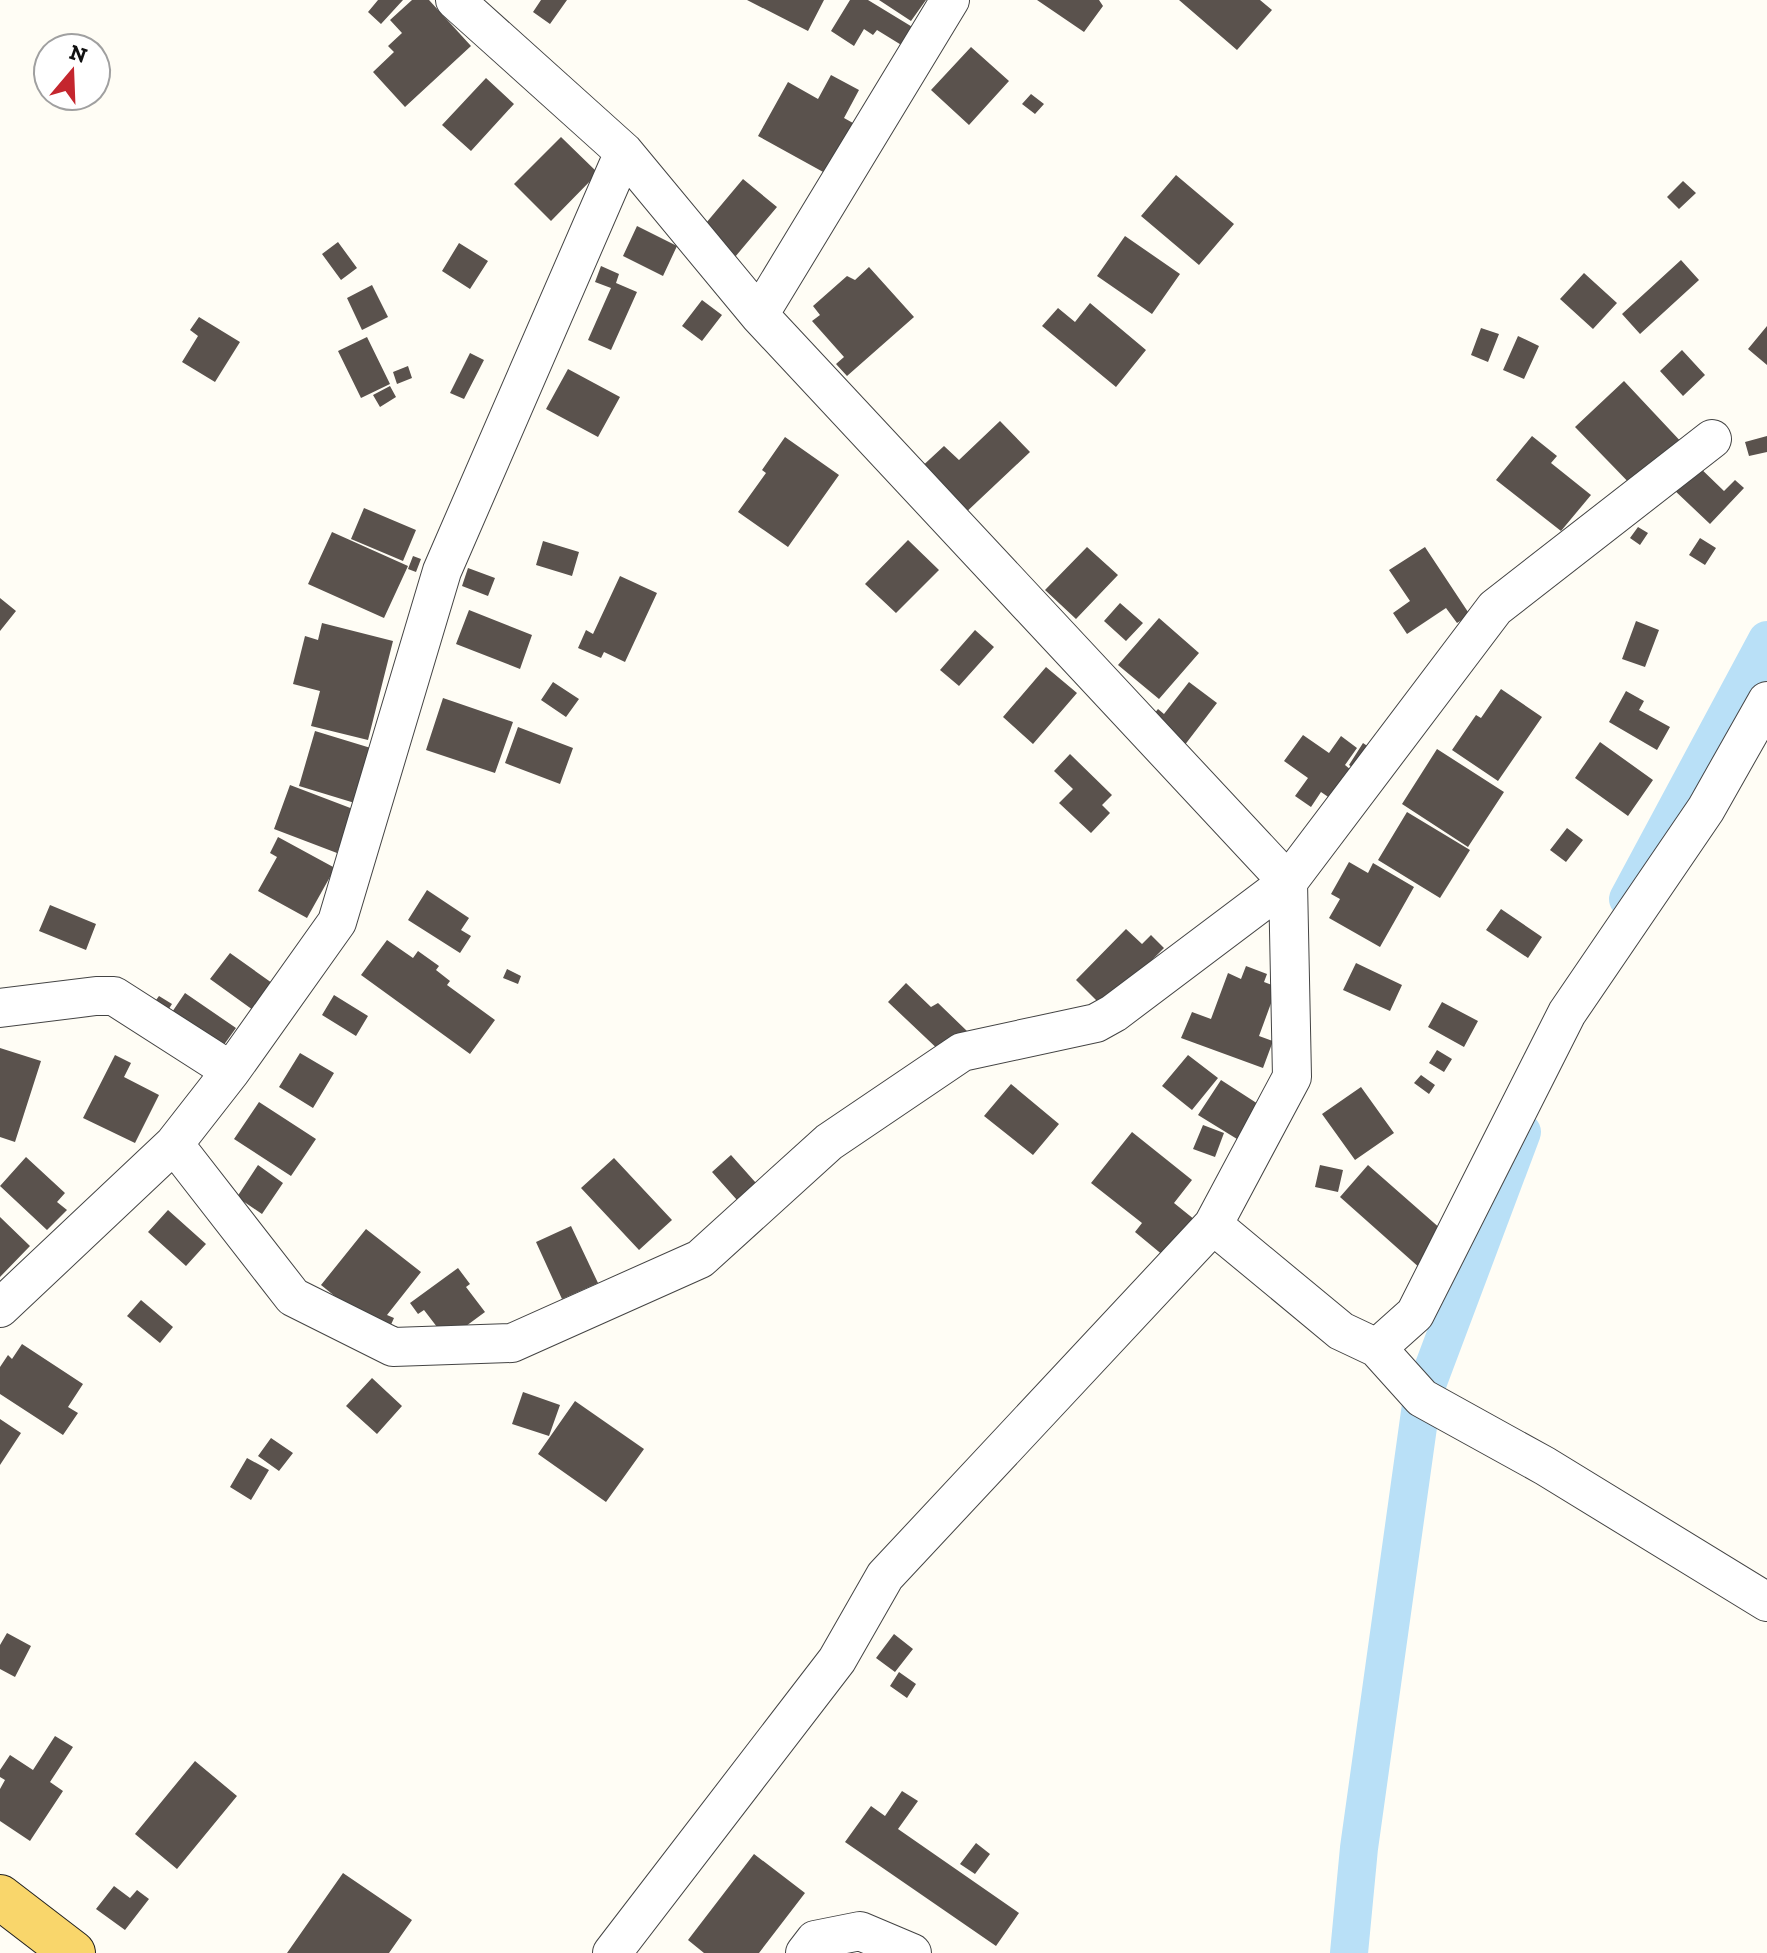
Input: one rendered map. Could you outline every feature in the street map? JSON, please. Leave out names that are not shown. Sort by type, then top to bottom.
[{"type":"main road","points":[[0,1897],[73,1953]]},
{"type":"street","points":[[455,0],[624,152],[759,315],[1288,882],[1292,1077],[1213,1225],[885,1576],[837,1660],[612,1953]]},
{"type":"street","points":[[759,315],[950,0]]},
{"type":"street","points":[[0,1308],[174,1144],[231,1071],[337,922],[442,571],[624,152]]},
{"type":"street","points":[[174,1144],[293,1297],[393,1347],[512,1343],[700,1259],[829,1142],[962,1052],[1096,1023],[1114,1013],[1288,882],[1495,608],[1712,439]]},
{"type":"street","points":[[1377,1348],[1415,1314],[1567,1013],[1607,950],[1706,809],[1767,701]]},
{"type":"street","points":[[0,1008],[114,996],[231,1071]]},
{"type":"street","points":[[1213,1225],[1341,1331],[1377,1348],[1422,1398],[1545,1466],[1767,1602]]},
{"type":"street","points":[[805,1953],[815,1940],[860,1931],[912,1953]]},
{"type":"building","points":[[378,0],[403,0],[381,24],[368,12]]},
{"type":"building","points":[[412,0],[429,0],[471,46],[405,107],[373,72],[394,52],[388,46],[402,33],[390,20]]},
{"type":"building","points":[[541,0],[567,0],[550,24],[533,12]]},
{"type":"building","points":[[747,0],[824,0],[808,31]]},
{"type":"building","points":[[850,0],[868,0],[914,28],[903,46],[877,30],[873,35],[864,29],[854,46],[831,31]]},
{"type":"building","points":[[879,0],[926,0],[911,21]]},
{"type":"building","points":[[1037,0],[1099,0],[1103,6],[1084,32]]},
{"type":"building","points":[[1179,0],[1260,0],[1272,10],[1237,50]]},
{"type":"building","points":[[971,47],[1009,81],[969,125],[931,90]]},
{"type":"building","points":[[831,75],[859,90],[844,118],[853,123],[825,173],[758,136],[788,82],[818,99]]},
{"type":"building","points":[[486,78],[514,104],[471,151],[442,125]]},
{"type":"building","points":[[1031,94],[1044,104],[1035,114],[1022,104]]},
{"type":"building","points":[[561,137],[598,173],[551,221],[514,184]]},
{"type":"building","points":[[1176,175],[1234,224],[1199,265],[1141,216]]},
{"type":"building","points":[[743,179],[777,207],[735,257],[701,229]]},
{"type":"building","points":[[1683,181],[1696,193],[1679,209],[1667,197]]},
{"type":"building","points":[[637,226],[677,246],[663,276],[623,256]]},
{"type":"building","points":[[1125,236],[1180,274],[1152,314],[1097,276]]},
{"type":"building","points":[[338,242],[357,268],[341,280],[322,254]]},
{"type":"building","points":[[459,243],[488,261],[470,289],[442,271]]},
{"type":"building","points":[[1681,260],[1699,280],[1640,334],[1622,314]]},
{"type":"building","points":[[601,266],[619,274],[616,283],[637,292],[611,350],[588,340],[611,288],[595,282]]},
{"type":"building","points":[[869,267],[914,317],[847,376],[836,364],[844,357],[812,321],[820,315],[813,306],[847,276],[855,280]]},
{"type":"building","points":[[1584,273],[1617,303],[1593,329],[1560,299]]},
{"type":"building","points":[[372,285],[388,317],[362,330],[347,298]]},
{"type":"building","points":[[702,300],[722,315],[702,341],[682,326]]},
{"type":"building","points":[[1090,303],[1146,350],[1116,387],[1042,326],[1058,308],[1075,322]]},
{"type":"building","points":[[199,317],[240,342],[215,382],[182,362],[198,336],[190,330]]},
{"type":"building","points":[[1767,326],[1767,365],[1748,349]]},
{"type":"building","points":[[1481,328],[1499,334],[1488,362],[1471,355]]},
{"type":"building","points":[[1518,336],[1539,346],[1524,379],[1503,370]]},
{"type":"building","points":[[367,337],[390,384],[361,398],[338,351]]},
{"type":"building","points":[[1682,350],[1705,375],[1683,396],[1660,371]]},
{"type":"building","points":[[470,353],[484,360],[464,399],[450,393]]},
{"type":"building","points":[[408,366],[412,378],[397,384],[393,372]]},
{"type":"building","points":[[568,369],[620,397],[598,437],[546,409]]},
{"type":"building","points":[[1624,381],[1685,446],[1637,491],[1575,427]]},
{"type":"building","points":[[390,386],[396,397],[380,407],[373,395]]},
{"type":"building","points":[[1000,421],[1030,452],[961,517],[917,471],[944,446],[959,460]]},
{"type":"building","points":[[1532,436],[1557,456],[1551,463],[1591,495],[1561,531],[1496,480]]},
{"type":"building","points":[[1767,436],[1767,452],[1749,456],[1745,442]]},
{"type":"building","points":[[785,437],[839,475],[788,547],[738,512],[766,473],[762,470]]},
{"type":"building","points":[[1695,463],[1724,491],[1735,480],[1744,488],[1710,524],[1672,488]]},
{"type":"building","points":[[364,508],[416,530],[403,561],[351,539]]},
{"type":"building","points":[[1638,527],[1648,533],[1640,545],[1630,538]]},
{"type":"building","points":[[332,532],[408,566],[384,618],[308,584]]},
{"type":"building","points":[[1700,538],[1716,548],[1705,565],[1689,555]]},
{"type":"building","points":[[908,540],[939,570],[896,613],[865,584]]},
{"type":"building","points":[[543,541],[579,552],[572,576],[536,565]]},
{"type":"building","points":[[1087,547],[1118,575],[1076,619],[1045,590]]},
{"type":"building","points":[[1425,547],[1470,615],[1457,623],[1446,608],[1407,634],[1393,613],[1410,601],[1389,570]]},
{"type":"building","points":[[413,556],[421,559],[416,572],[408,569]]},
{"type":"building","points":[[468,568],[495,578],[488,596],[462,586]]},
{"type":"building","points":[[620,576],[657,593],[625,662],[604,652],[601,658],[578,648],[586,630],[593,634]]},
{"type":"building","points":[[0,598],[16,611],[0,631]]},
{"type":"building","points":[[1120,603],[1143,623],[1126,641],[1104,621]]},
{"type":"building","points":[[469,610],[532,635],[520,669],[456,644]]},
{"type":"building","points":[[1159,618],[1199,653],[1159,699],[1118,665]]},
{"type":"building","points":[[1636,621],[1659,630],[1645,667],[1622,659]]},
{"type":"building","points":[[322,623],[393,641],[368,740],[311,726],[320,691],[293,684],[305,636],[318,640]]},
{"type":"building","points":[[975,630],[994,647],[959,686],[940,670]]},
{"type":"building","points":[[1046,667],[1077,693],[1033,744],[1003,717]]},
{"type":"building","points":[[553,682],[579,699],[566,717],[541,700]]},
{"type":"building","points":[[1189,682],[1217,703],[1184,746],[1149,720],[1158,709],[1164,714]]},
{"type":"building","points":[[1501,689],[1542,717],[1498,781],[1452,750],[1476,715],[1481,718]]},
{"type":"building","points":[[1626,691],[1644,701],[1639,710],[1670,727],[1657,750],[1609,722]]},
{"type":"building","points":[[443,698],[513,722],[495,773],[426,750]]},
{"type":"building","points":[[518,727],[573,748],[560,784],[505,763]]},
{"type":"building","points":[[315,731],[374,749],[358,804],[299,786]]},
{"type":"building","points":[[1303,735],[1329,753],[1341,736],[1357,748],[1345,765],[1357,775],[1337,803],[1321,792],[1311,807],[1295,796],[1308,778],[1284,761]]},
{"type":"building","points":[[1600,742],[1653,780],[1628,816],[1575,778]]},
{"type":"building","points":[[1363,743],[1379,754],[1365,776],[1349,765]]},
{"type":"building","points":[[1437,749],[1504,792],[1468,847],[1402,804]]},
{"type":"building","points":[[1070,754],[1112,795],[1102,805],[1110,813],[1091,833],[1059,803],[1073,789],[1054,771]]},
{"type":"building","points":[[290,785],[353,809],[337,853],[274,829]]},
{"type":"building","points":[[1407,812],[1470,850],[1440,898],[1378,860]]},
{"type":"building","points":[[1567,828],[1583,840],[1566,862],[1550,850]]},
{"type":"building","points":[[278,837],[335,868],[307,918],[258,891],[277,857],[270,853]]},
{"type":"building","points":[[1349,862],[1368,873],[1373,863],[1414,887],[1380,947],[1329,918],[1340,899],[1331,894]]},
{"type":"building","points":[[427,890],[469,918],[461,930],[471,936],[460,953],[408,920]]},
{"type":"building","points":[[50,905],[96,924],[86,950],[39,931]]},
{"type":"building","points":[[1501,909],[1542,937],[1528,958],[1486,930]]},
{"type":"building","points":[[1126,929],[1142,944],[1151,935],[1164,948],[1104,1008],[1076,980]]},
{"type":"building","points":[[387,940],[413,958],[418,951],[439,966],[436,970],[450,981],[447,985],[495,1020],[470,1054],[361,975]]},
{"type":"building","points":[[230,953],[272,983],[253,1010],[210,979]]},
{"type":"building","points":[[1356,963],[1402,985],[1390,1011],[1343,990]]},
{"type":"building","points":[[1246,966],[1267,974],[1264,982],[1277,987],[1259,1036],[1273,1041],[1263,1068],[1181,1038],[1192,1012],[1211,1019],[1228,973],[1241,979]]},
{"type":"building","points":[[507,969],[521,976],[518,984],[503,978]]},
{"type":"building","points":[[906,983],[931,1007],[938,1003],[967,1031],[944,1055],[888,1002]]},
{"type":"building","points":[[185,993],[236,1028],[218,1053],[168,1018]]},
{"type":"building","points":[[334,995],[368,1016],[356,1036],[322,1015]]},
{"type":"building","points":[[159,996],[172,1004],[159,1024],[145,1015]]},
{"type":"building","points":[[1442,1002],[1478,1021],[1464,1047],[1428,1027]]},
{"type":"building","points":[[0,1048],[41,1061],[15,1142],[0,1137]]},
{"type":"building","points":[[1437,1050],[1452,1059],[1444,1072],[1429,1063]]},
{"type":"building","points":[[300,1053],[334,1073],[313,1108],[279,1087]]},
{"type":"building","points":[[115,1055],[131,1063],[124,1077],[159,1095],[135,1143],[83,1118]]},
{"type":"building","points":[[1188,1055],[1218,1078],[1192,1110],[1162,1086]]},
{"type":"building","points":[[1421,1075],[1435,1085],[1429,1094],[1414,1083]]},
{"type":"building","points":[[1221,1080],[1272,1113],[1250,1147],[1198,1115]]},
{"type":"building","points":[[1011,1084],[1059,1124],[1033,1155],[984,1116]]},
{"type":"building","points":[[1361,1087],[1394,1133],[1355,1160],[1322,1114]]},
{"type":"building","points":[[259,1102],[316,1139],[291,1176],[234,1139]]},
{"type":"building","points":[[1203,1125],[1224,1133],[1215,1157],[1193,1149]]},
{"type":"building","points":[[1132,1132],[1192,1180],[1174,1203],[1200,1224],[1170,1261],[1135,1232],[1142,1223],[1091,1183]]},
{"type":"building","points":[[731,1155],[764,1192],[745,1209],[712,1172]]},
{"type":"building","points":[[26,1157],[65,1193],[57,1202],[67,1210],[47,1230],[0,1186]]},
{"type":"building","points":[[614,1158],[672,1220],[639,1250],[581,1188]]},
{"type":"building","points":[[258,1165],[283,1183],[262,1214],[237,1197]]},
{"type":"building","points":[[1320,1165],[1343,1170],[1338,1192],[1315,1187]]},
{"type":"building","points":[[1368,1165],[1450,1237],[1421,1269],[1340,1197]]},
{"type":"building","points":[[168,1210],[206,1244],[186,1266],[148,1232]]},
{"type":"building","points":[[0,1217],[30,1246],[0,1277]]},
{"type":"building","points":[[571,1226],[598,1283],[562,1299],[536,1242]]},
{"type":"building","points":[[366,1229],[421,1272],[387,1315],[394,1318],[389,1329],[357,1314],[321,1285]]},
{"type":"building","points":[[458,1268],[470,1284],[466,1287],[485,1312],[447,1340],[424,1310],[418,1314],[410,1303]]},
{"type":"building","points":[[141,1300],[173,1327],[160,1343],[127,1316]]},
{"type":"building","points":[[22,1344],[83,1384],[68,1407],[78,1413],[63,1435],[0,1394],[0,1367],[8,1355],[12,1359]]},
{"type":"building","points":[[372,1378],[402,1406],[377,1434],[346,1406]]},
{"type":"building","points":[[523,1392],[560,1405],[549,1436],[512,1424]]},
{"type":"building","points":[[575,1401],[644,1449],[606,1502],[538,1454]]},
{"type":"building","points":[[0,1419],[21,1433],[0,1465]]},
{"type":"building","points":[[271,1438],[293,1453],[279,1471],[258,1456]]},
{"type":"building","points":[[247,1458],[269,1470],[251,1500],[230,1487]]},
{"type":"building","points":[[7,1633],[31,1646],[15,1677],[0,1669],[0,1645]]},
{"type":"building","points":[[894,1634],[913,1649],[895,1672],[876,1658]]},
{"type":"building","points":[[899,1672],[916,1684],[907,1698],[890,1686]]},
{"type":"building","points":[[55,1736],[73,1747],[50,1782],[63,1791],[30,1841],[0,1821],[0,1789],[5,1780],[0,1777],[0,1770],[10,1755],[33,1770]]},
{"type":"building","points":[[195,1761],[237,1796],[177,1869],[135,1834]]},
{"type":"building","points":[[902,1791],[918,1801],[898,1829],[1019,1913],[996,1946],[845,1842],[871,1806],[885,1816]]},
{"type":"building","points":[[976,1843],[990,1854],[975,1874],[960,1864]]},
{"type":"building","points":[[754,1854],[805,1893],[759,1953],[704,1953],[688,1940]]},
{"type":"building","points":[[343,1873],[412,1920],[389,1953],[287,1953]]},
{"type":"building","points":[[114,1886],[130,1898],[137,1890],[149,1899],[125,1930],[96,1909]]},
{"type":"waterway","points":[[1628,899],[1767,640]]},
{"type":"waterway","points":[[1349,1953],[1359,1848],[1422,1398],[1522,1132]]}]
